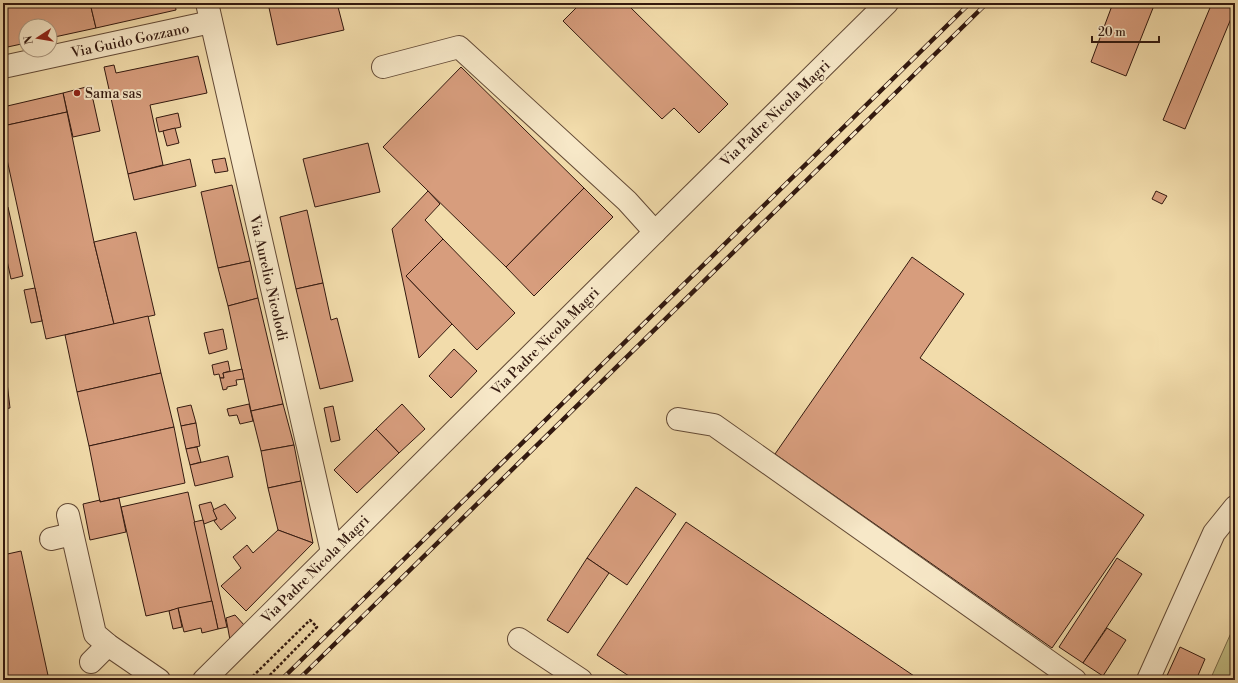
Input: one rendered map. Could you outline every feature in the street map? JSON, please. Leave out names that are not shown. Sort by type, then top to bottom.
[{"type":"street","name":"Via Padre Nicola Magri","points":[[204,680],[887,3]]},
{"type":"street","name":"Via Guido Gozzano","points":[[3,67],[209,12]]},
{"type":"street","name":"Via Aurelio Nicolodi","points":[[209,12],[332,552]]},
{"type":"street","points":[[383,67],[459,47],[627,201],[655,232]]},
{"type":"street","points":[[678,419],[714,425],[1075,680]]},
{"type":"street","points":[[1148,680],[1214,533],[1235,507]]},
{"type":"street","points":[[50,539],[70,525],[83,555],[95,634],[108,645],[159,680]]},
{"type":"street","points":[[519,639],[581,680]]},
{"type":"street","points":[[91,662],[108,645]]},
{"type":"path","points":[[249,680],[310,620],[318,627],[265,680]]},
{"type":"shaded area","points":[[1235,624],[1235,680],[1210,680]]},
{"type":"building","points":[[3,3],[90,3],[96,28],[58,36],[58,18],[18,18],[18,45],[3,48]]},
{"type":"building","points":[[90,3],[107,3],[108,7],[125,3],[175,3],[176,10],[96,28]]},
{"type":"building","points":[[176,3],[192,3],[177,6]]},
{"type":"building","points":[[268,3],[337,3],[344,30],[277,45]]},
{"type":"building","points":[[581,3],[626,3],[728,104],[699,133],[674,108],[662,119],[563,21]]},
{"type":"building","points":[[1113,3],[1155,3],[1126,76],[1091,62]]},
{"type":"building","points":[[1212,3],[1235,3],[1235,9],[1185,129],[1163,120]]},
{"type":"building","points":[[198,56],[207,93],[150,105],[163,165],[128,174],[104,67],[114,65],[116,73]]},
{"type":"building","points":[[461,67],[584,188],[506,267],[383,147]]},
{"type":"building","points":[[90,86],[100,131],[73,137],[63,93]]},
{"type":"building","points":[[63,93],[67,112],[3,126],[3,107]]},
{"type":"building","points":[[67,112],[94,242],[114,324],[46,339],[3,141],[3,126]]},
{"type":"building","points":[[178,113],[181,127],[159,132],[156,118]]},
{"type":"building","points":[[175,128],[179,143],[167,146],[163,131]]},
{"type":"building","points":[[368,143],[380,192],[315,207],[303,159]]},
{"type":"building","points":[[225,158],[228,171],[215,173],[212,160]]},
{"type":"building","points":[[190,159],[196,186],[134,200],[128,174]]},
{"type":"building","points":[[232,185],[250,261],[218,268],[201,192]]},
{"type":"building","points":[[584,188],[613,217],[534,296],[506,267]]},
{"type":"building","points":[[428,191],[440,204],[425,220],[443,239],[406,276],[452,324],[419,358],[392,229]]},
{"type":"building","points":[[1156,191],[1167,196],[1162,204],[1152,199]]},
{"type":"building","points":[[8,207],[23,276],[11,279],[3,242],[3,208]]},
{"type":"building","points":[[307,210],[323,283],[296,289],[280,217]]},
{"type":"building","points":[[136,232],[155,315],[114,324],[94,242]]},
{"type":"building","points":[[443,239],[515,313],[477,350],[406,276]]},
{"type":"building","points":[[912,257],[964,294],[920,358],[1144,515],[1052,648],[775,454]]},
{"type":"building","points":[[250,261],[258,298],[228,306],[218,268]]},
{"type":"building","points":[[323,283],[331,320],[337,318],[353,381],[320,389],[296,289]]},
{"type":"building","points":[[35,288],[42,321],[31,323],[24,290]]},
{"type":"building","points":[[258,298],[283,404],[251,411],[228,306]]},
{"type":"building","points":[[148,316],[161,373],[77,392],[65,335]]},
{"type":"building","points":[[223,329],[227,349],[209,354],[204,333]]},
{"type":"building","points":[[3,348],[6,374],[3,374]]},
{"type":"building","points":[[454,349],[477,371],[451,398],[429,376]]},
{"type":"building","points":[[228,361],[230,371],[223,373],[224,378],[220,378],[219,374],[214,375],[212,365]]},
{"type":"building","points":[[242,369],[244,379],[236,380],[237,385],[227,387],[227,389],[223,390],[220,378],[224,378],[223,373]]},
{"type":"building","points":[[161,373],[174,427],[89,446],[77,392]]},
{"type":"building","points":[[3,374],[6,374],[10,408],[3,409]]},
{"type":"building","points":[[249,404],[253,421],[240,424],[237,415],[229,416],[227,409]]},
{"type":"building","points":[[283,404],[294,445],[261,451],[251,411]]},
{"type":"building","points":[[402,404],[425,429],[399,453],[376,429]]},
{"type":"building","points":[[191,405],[196,423],[181,426],[177,408]]},
{"type":"building","points":[[333,406],[340,440],[331,442],[324,408]]},
{"type":"building","points":[[196,423],[200,446],[186,449],[181,426]]},
{"type":"building","points":[[174,427],[185,483],[100,502],[89,446]]},
{"type":"building","points":[[376,429],[399,453],[357,493],[334,470]]},
{"type":"building","points":[[294,445],[301,481],[268,488],[261,451]]},
{"type":"building","points":[[197,447],[201,462],[190,465],[186,449]]},
{"type":"building","points":[[228,456],[233,477],[195,486],[190,465]]},
{"type":"building","points":[[301,481],[313,543],[278,530],[268,488]]},
{"type":"building","points":[[636,487],[676,514],[627,585],[587,558]]},
{"type":"building","points":[[188,492],[212,601],[146,616],[121,507]]},
{"type":"building","points":[[119,498],[126,532],[90,540],[83,504]]},
{"type":"building","points":[[211,502],[217,519],[204,524],[199,505]]},
{"type":"building","points":[[225,504],[236,518],[221,530],[214,521],[217,519],[213,510]]},
{"type":"building","points":[[203,520],[227,627],[218,629],[194,522]]},
{"type":"building","points":[[686,522],[920,680],[635,680],[597,655]]},
{"type":"building","points":[[278,530],[313,543],[246,611],[221,586],[241,568],[233,557],[247,545],[253,553]]},
{"type":"building","points":[[21,551],[49,680],[8,680],[3,660],[3,555]]},
{"type":"building","points":[[587,558],[609,573],[568,633],[547,620]]},
{"type":"building","points":[[1117,558],[1142,574],[1083,663],[1059,647]]},
{"type":"building","points":[[212,601],[218,629],[202,633],[201,628],[184,632],[178,608]]},
{"type":"building","points":[[178,608],[182,627],[173,629],[169,611]]},
{"type":"building","points":[[235,615],[245,626],[230,640],[226,618]]},
{"type":"building","points":[[1107,628],[1126,640],[1103,676],[1083,663]]},
{"type":"building","points":[[1180,647],[1205,659],[1196,680],[1165,680]]},
{"type":"building","points":[[3,660],[8,680],[3,680]]},
{"type":"railway","points":[[281,680],[970,3]]},
{"type":"railway","points":[[298,680],[987,3]]},
{"type":"place","name":"Sama sas","points":[[77,93]]}]
